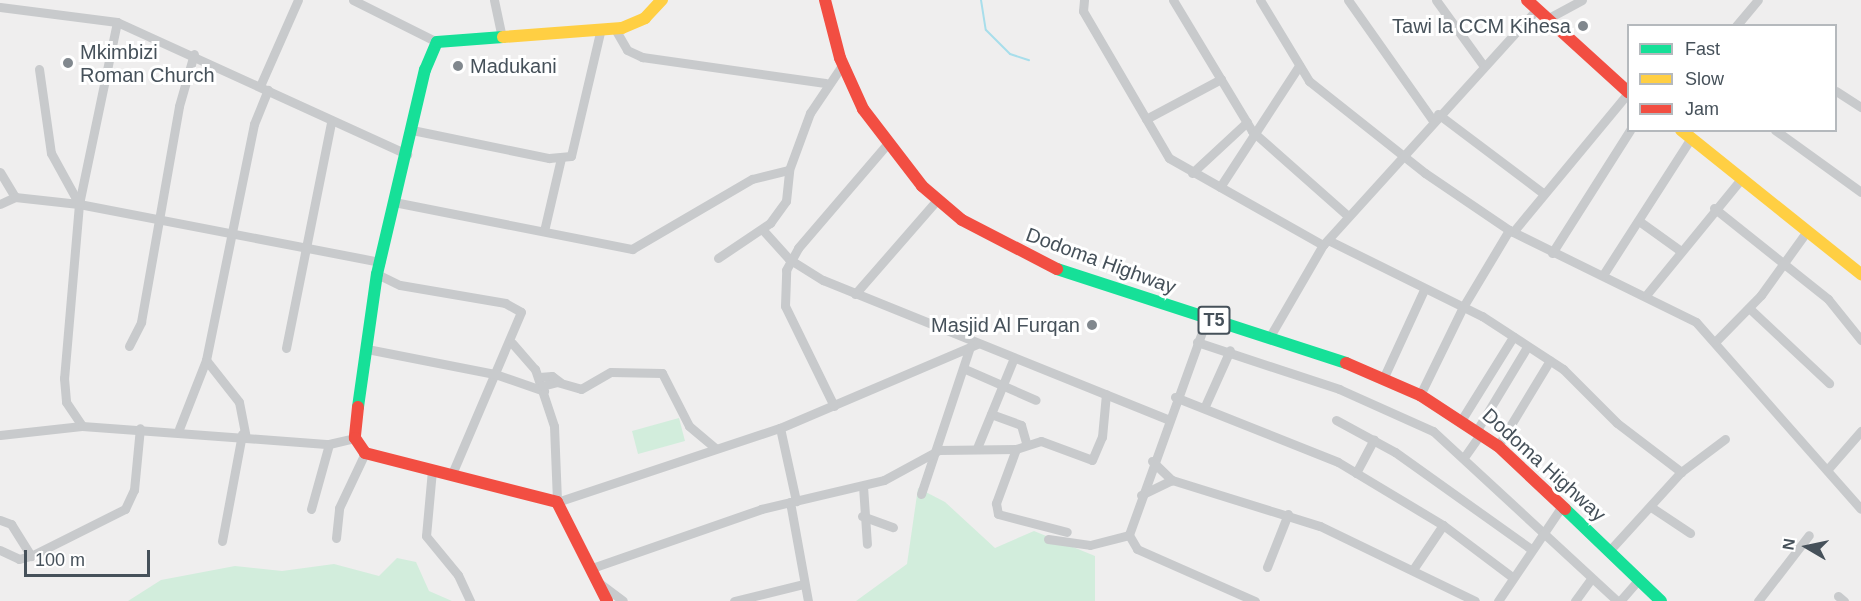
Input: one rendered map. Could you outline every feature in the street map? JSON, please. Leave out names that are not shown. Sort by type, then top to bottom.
[{"type":"main road","name":"Dodoma Highway","points":[[825,0],[843,64],[863,109],[887,144],[938,200],[982,233],[1039,263],[1269,338],[1383,379],[1420,395],[1462,419],[1498,446],[1610,550],[1661,601]]},
{"type":"main road","points":[[1527,0],[1535,11],[1627,91]]},
{"type":"main road","points":[[607,601],[557,501],[365,453],[355,438],[378,268],[412,130],[437,42],[501,33],[615,28],[655,4]]},
{"type":"main road","points":[[1686,134],[1861,274]]},
{"type":"street","points":[[179,429],[206,360],[254,124],[264,88],[298,0]]},
{"type":"street","points":[[353,0],[437,42]]},
{"type":"street","points":[[494,0],[501,33]]},
{"type":"street","points":[[1083,0],[1083,11],[1169,158],[1192,173],[1325,243],[1462,307],[1513,337],[1550,360],[1681,472]]},
{"type":"street","points":[[1173,0],[1250,127],[1348,216]]},
{"type":"street","points":[[1260,0],[1299,66],[1401,155],[1511,231],[1552,253],[1647,294],[1696,322],[1861,509]]},
{"type":"street","points":[[1348,0],[1435,117],[1543,193]]},
{"type":"street","points":[[1436,0],[1483,65]]},
{"type":"street","points":[[1545,20],[1582,0]]},
{"type":"street","points":[[1738,24],[1758,0]]},
{"type":"street","points":[[0,7],[117,22],[194,54],[331,122],[407,154]]},
{"type":"street","points":[[1269,338],[1325,243],[1435,117],[1535,11]]},
{"type":"street","points":[[82,426],[66,402],[64,378],[79,204],[117,22]]},
{"type":"street","points":[[544,231],[561,158],[577,147],[601,28]]},
{"type":"street","points":[[615,28],[627,50],[642,57],[825,83]]},
{"type":"street","points":[[129,346],[141,322],[157,218],[194,54]]},
{"type":"street","points":[[718,258],[762,229],[786,201],[789,170],[825,83],[843,64]]},
{"type":"street","points":[[1220,187],[1250,127],[1299,66]]},
{"type":"street","points":[[39,69],[51,153],[79,204]]},
{"type":"street","points":[[1146,119],[1221,79]]},
{"type":"street","points":[[1837,92],[1861,107]]},
{"type":"street","points":[[1420,395],[1462,307],[1511,231],[1627,95]]},
{"type":"street","points":[[286,348],[331,122]]},
{"type":"street","points":[[1192,173],[1250,127]]},
{"type":"street","points":[[412,130],[561,158]]},
{"type":"street","points":[[1552,253],[1629,132]]},
{"type":"street","points":[[1778,132],[1861,192]]},
{"type":"street","points":[[1603,275],[1639,221],[1686,134]]},
{"type":"street","points":[[834,406],[785,306],[789,259],[887,144]]},
{"type":"street","points":[[394,202],[632,249],[752,179],[789,170]]},
{"type":"street","points":[[0,172],[15,197]]},
{"type":"street","points":[[1647,294],[1678,249],[1741,180]]},
{"type":"street","points":[[0,204],[15,197],[79,204],[231,230],[378,268],[400,285],[515,307],[521,315],[512,343],[495,374],[452,474]]},
{"type":"street","points":[[855,294],[938,200]]},
{"type":"street","points":[[1714,208],[1828,299],[1861,340]]},
{"type":"street","points":[[1639,221],[1678,249]]},
{"type":"street","points":[[762,229],[789,259],[855,294],[973,346],[1014,358],[1167,419]]},
{"type":"street","points":[[1715,342],[1749,308],[1785,265],[1807,231]]},
{"type":"street","points":[[1383,379],[1424,290]]},
{"type":"street","points":[[1749,308],[1829,383]]},
{"type":"street","points":[[1207,318],[1167,419],[1129,535],[1137,549],[1255,601]]},
{"type":"street","points":[[1462,419],[1513,337]]},
{"type":"street","points":[[1197,342],[1230,350],[1413,420],[1465,456],[1591,579],[1618,601],[1639,579]]},
{"type":"street","points":[[512,343],[527,356],[542,385],[557,442],[557,501],[780,428],[973,346]]},
{"type":"street","points":[[921,494],[939,450],[973,346]]},
{"type":"street","points":[[1465,456],[1527,347]]},
{"type":"street","points":[[367,348],[542,385],[560,382],[581,389],[611,372],[662,374],[689,426],[715,448]]},
{"type":"street","points":[[1204,406],[1230,350]]},
{"type":"street","points":[[976,448],[1014,358]]},
{"type":"street","points":[[206,360],[239,402],[244,434],[222,541]]},
{"type":"street","points":[[1498,446],[1550,360]]},
{"type":"street","points":[[965,369],[1036,400]]},
{"type":"street","points":[[592,568],[651,543],[793,501],[863,486],[939,450],[1016,449],[1026,443],[1041,441],[1087,460],[1096,458],[1106,394]]},
{"type":"street","points":[[1175,397],[1204,406],[1356,473],[1443,525],[1511,576]]},
{"type":"street","points":[[991,414],[1021,425],[1026,443]]},
{"type":"street","points":[[1336,420],[1374,439],[1531,549]]},
{"type":"street","points":[[0,435],[82,426],[179,429],[329,444],[355,438]]},
{"type":"street","points":[[0,550],[19,559],[30,556],[125,509],[134,490],[140,428]]},
{"type":"street","points":[[780,428],[808,601]]},
{"type":"street","points":[[1827,470],[1861,431]]},
{"type":"street","points":[[1356,473],[1374,439]]},
{"type":"street","points":[[1610,550],[1681,472],[1725,439]]},
{"type":"street","points":[[311,509],[329,444]]},
{"type":"street","points":[[1016,449],[996,503],[998,514],[1067,532]]},
{"type":"street","points":[[336,538],[339,508],[365,453]]},
{"type":"street","points":[[1152,461],[1172,480],[1288,514],[1414,568],[1475,601]]},
{"type":"street","points":[[432,470],[426,536],[458,575],[471,601]]},
{"type":"street","points":[[1142,495],[1172,480]]},
{"type":"street","points":[[863,486],[862,516],[867,544]]},
{"type":"street","points":[[1498,601],[1511,576],[1562,506]]},
{"type":"street","points":[[1651,507],[1690,533]]},
{"type":"street","points":[[1267,567],[1288,514]]},
{"type":"street","points":[[862,516],[893,527]]},
{"type":"street","points":[[0,520],[11,524],[30,556]]},
{"type":"street","points":[[1414,568],[1443,525]]},
{"type":"street","points":[[1048,539],[1090,545],[1129,535]]},
{"type":"street","points":[[1758,601],[1809,535]]},
{"type":"street","points":[[1575,601],[1591,579]]},
{"type":"street","points":[[598,582],[623,601]]},
{"type":"street","points":[[734,601],[804,584]]},
{"type":"green space","points":[[679,418],[685,441],[638,454],[632,431]]},
{"type":"green space","points":[[918,488],[945,502],[995,548],[1034,531],[1095,556],[1095,601],[856,601],[907,564]]},
{"type":"green space","points":[[397,558],[416,562],[429,591],[452,601],[128,601],[161,580],[235,566],[282,571],[334,564],[379,576]]},
{"type":"waterway","points":[[981,0],[986,30],[1010,54],[1029,60]]},
{"type":"traffic: fast","points":[[358,407],[377,274],[425,70],[437,42],[503,37]]},
{"type":"traffic: fast","points":[[1057,269],[1346,363]]},
{"type":"traffic: fast","points":[[1565,509],[1661,601]]},
{"type":"traffic: slow","points":[[503,37],[622,28],[645,18],[662,0]]},
{"type":"traffic: slow","points":[[1684,132],[1861,274]]},
{"type":"traffic: jam","points":[[825,0],[840,58],[863,109],[922,186],[962,220],[1057,269]]},
{"type":"traffic: jam","points":[[1527,0],[1627,91]]},
{"type":"traffic: jam","points":[[1346,363],[1420,395],[1498,446],[1565,509]]},
{"type":"traffic: jam","points":[[358,407],[355,438],[365,453],[557,502],[607,601]]},
{"type":"place","name":"Tawi la CCM Kihesa","points":[[1583,26]]},
{"type":"place","name":"Mkimbizi Roman Church","points":[[68,63]]},
{"type":"place","name":"Madukani","points":[[458,66]]},
{"type":"place","name":"Masjid Al Furqan","points":[[1092,325]]}]
